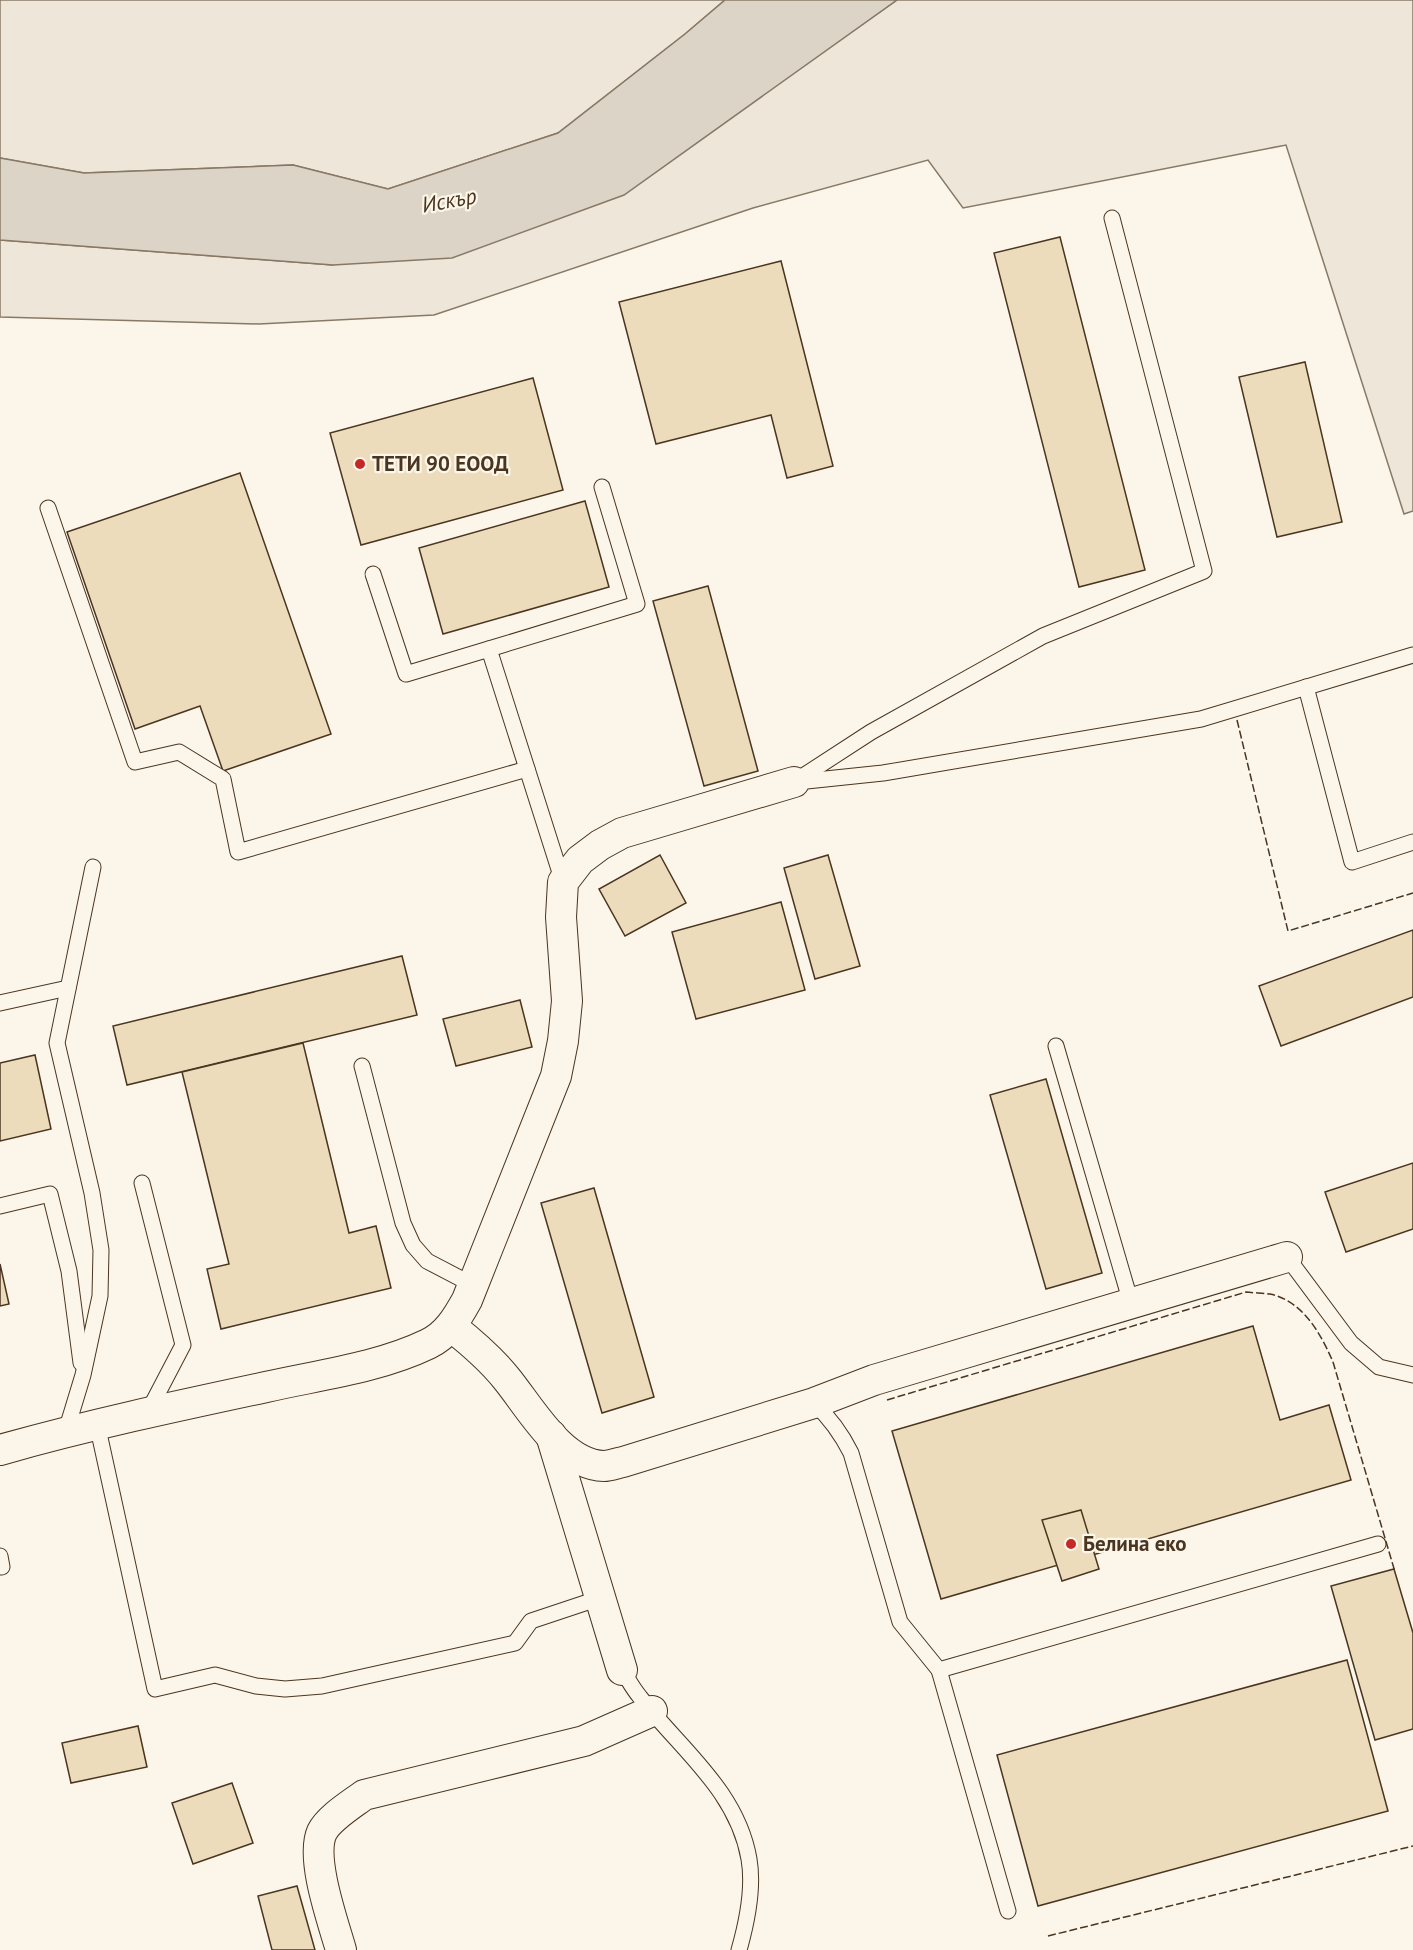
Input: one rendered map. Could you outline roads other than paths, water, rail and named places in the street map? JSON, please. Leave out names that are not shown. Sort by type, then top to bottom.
[{"type":"street","points":[[0,1449],[148,1412],[363,1366],[430,1343],[452,1327],[467,1300],[556,1076],[563,1041],[567,1001],[561,917],[563,882],[580,860],[600,845],[622,833],[794,782]]},
{"type":"street","points":[[452,1327],[479,1348],[551,1435],[568,1451],[586,1462],[604,1466],[814,1403],[874,1380],[1287,1257]]},
{"type":"street","points":[[551,1435],[622,1670]]},
{"type":"street","points":[[341,1950],[318,1861],[322,1832],[341,1811],[364,1795],[584,1742],[652,1710]]},
{"type":"lane","points":[[794,782],[871,732],[1043,636],[1204,571],[1112,218]]},
{"type":"lane","points":[[373,574],[406,674],[637,604],[602,487]]},
{"type":"lane","points":[[48,508],[135,762],[179,752],[223,779],[238,852],[527,769]]},
{"type":"lane","points":[[489,649],[563,882]]},
{"type":"lane","points":[[794,782],[883,773],[1201,718],[1413,655]]},
{"type":"lane","points":[[1306,687],[1352,862],[1413,842]]},
{"type":"lane","points":[[66,1431],[83,1375],[100,1296],[101,1250],[92,1192],[57,1043],[93,867]]},
{"type":"lane","points":[[0,1003],[68,988]]},
{"type":"lane","points":[[1056,1046],[1131,1303]]},
{"type":"lane","points":[[362,1066],[403,1223],[413,1245],[427,1261],[473,1285]]},
{"type":"lane","points":[[142,1183],[183,1345],[148,1412]]},
{"type":"lane","points":[[0,1206],[50,1194],[69,1271],[83,1375]]},
{"type":"lane","points":[[1287,1257],[1351,1343],[1379,1367],[1413,1375]]},
{"type":"lane","points":[[814,1403],[841,1433],[851,1454],[900,1622],[939,1670],[1008,1911]]},
{"type":"lane","points":[[97,1424],[155,1689],[215,1675],[256,1686],[285,1689],[322,1686],[515,1643],[531,1621],[600,1598]]},
{"type":"lane","points":[[939,1670],[1378,1544]]},
{"type":"lane","points":[[0,1556],[2,1567],[0,1567]]},
{"type":"lane","points":[[622,1670],[640,1697],[707,1772],[738,1820],[749,1860],[750,1891],[740,1950]]},
{"type":"water","name":"Искър","points":[[725,0],[897,0],[624,195],[452,258],[333,265],[0,240],[0,158],[84,173],[293,165],[388,189],[558,133]]},
{"type":"place","name":"ТЕТИ 90 ЕООД","points":[[360,464]]},
{"type":"place","name":"Белина еко","points":[[1071,1544]]}]
